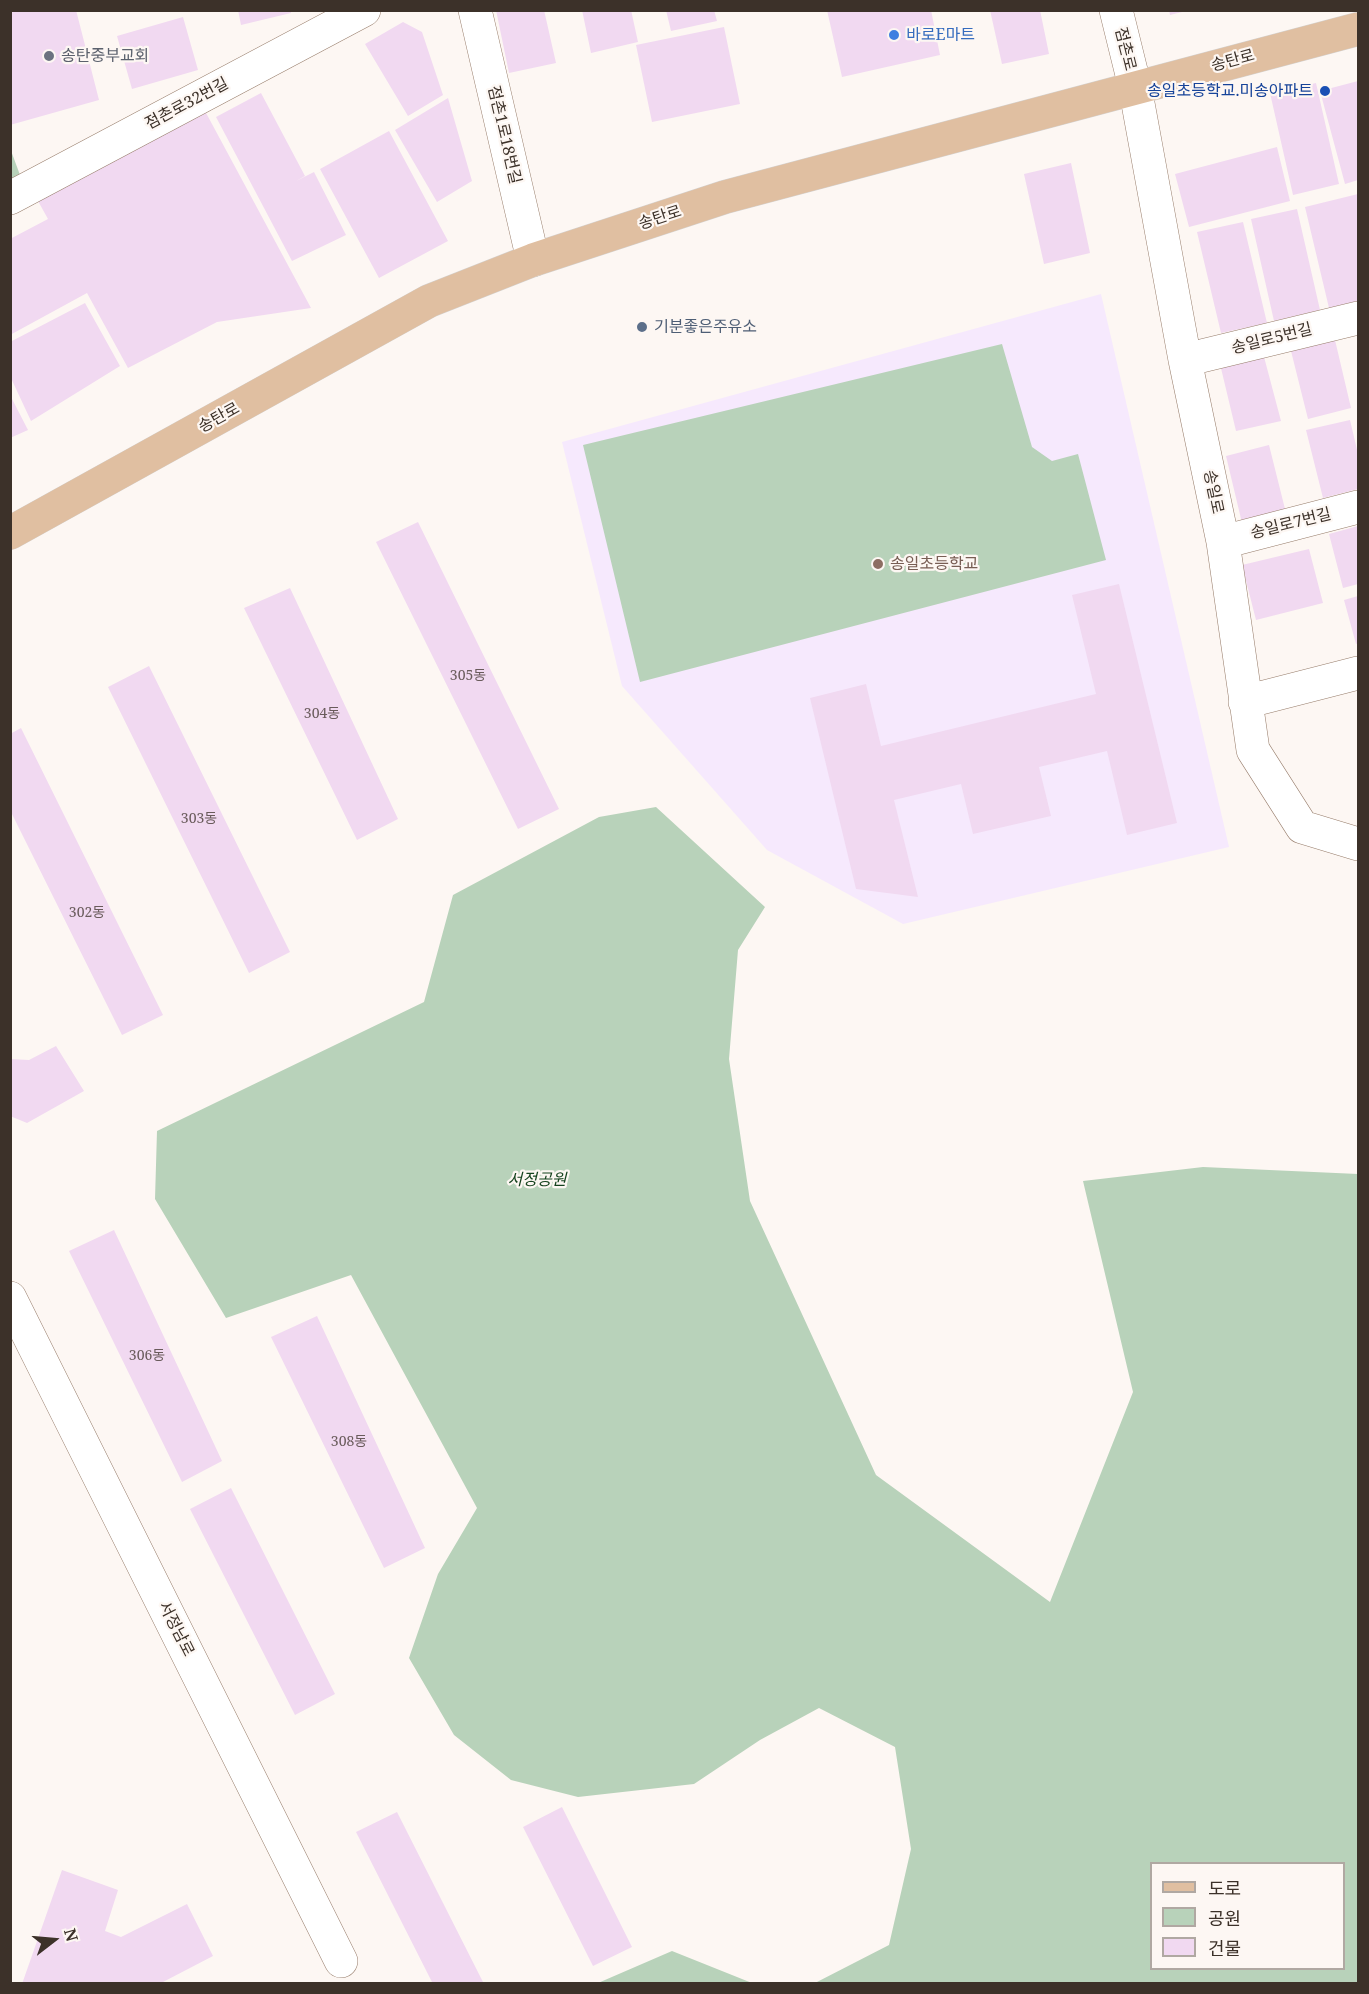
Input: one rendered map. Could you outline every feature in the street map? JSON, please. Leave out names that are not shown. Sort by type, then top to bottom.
[{"type":"main road","name":"송탄로","points":[[10,533],[429,301],[533,260],[725,197],[1359,28]]},
{"type":"street","name":"점촌로32번길","points":[[10,198],[364,10]]},
{"type":"street","name":"점촌1로18번길","points":[[475,10],[533,260]]},
{"type":"street","name":"점촌로","points":[[1116,10],[1135,87]]},
{"type":"street","name":"송일로","points":[[1135,87],[1185,360],[1223,542],[1253,750],[1302,827],[1359,844]]},
{"type":"street","name":"송일로5번길","points":[[1185,360],[1359,318]]},
{"type":"street","name":"송일로7번길","points":[[1223,542],[1359,507]]},
{"type":"street","points":[[1245,702],[1359,674]]},
{"type":"street","name":"서정남로","points":[[10,1298],[341,1960]]},
{"type":"shaded area","name":"송일초등학교","points":[[1101,294],[1229,847],[903,924],[767,850],[622,686],[562,442]]},
{"type":"green space","points":[[10,148],[20,175],[10,180]]},
{"type":"green space","points":[[1002,344],[1032,447],[1052,461],[1078,454],[1106,560],[640,682],[583,445]]},
{"type":"green space","name":"서정공원","points":[[656,807],[765,907],[738,950],[729,1059],[750,1201],[876,1475],[1050,1602],[1133,1392],[1083,1181],[1203,1167],[1358,1174],[1358,1983],[815,1983],[889,1945],[911,1849],[895,1747],[819,1708],[760,1740],[694,1784],[578,1797],[511,1780],[454,1735],[409,1658],[438,1574],[477,1508],[351,1275],[226,1318],[155,1199],[157,1131],[424,1002],[453,895],[599,817]]},
{"type":"green space","points":[[672,1951],[752,1983],[598,1983]]},
{"type":"building","name":"송탄중부교회","points":[[19,10],[76,10],[99,100],[10,125],[10,13]]},
{"type":"building","points":[[238,10],[290,10],[291,13],[241,25]]},
{"type":"building","points":[[496,10],[544,10],[556,63],[509,73]]},
{"type":"building","points":[[582,10],[631,10],[638,42],[591,53]]},
{"type":"building","points":[[666,10],[714,10],[717,21],[671,31]]},
{"type":"building","points":[[827,10],[931,10],[940,55],[842,77]]},
{"type":"building","points":[[990,10],[1040,10],[1049,54],[1002,64]]},
{"type":"building","points":[[1169,10],[1186,10],[1186,11],[1170,15]]},
{"type":"building","points":[[183,17],[198,70],[132,89],[117,36]]},
{"type":"building","points":[[403,22],[422,32],[443,95],[408,116],[365,44]]},
{"type":"building","points":[[724,27],[740,104],[652,122],[636,45]]},
{"type":"building","points":[[1358,81],[1358,180],[1345,184],[1320,91]]},
{"type":"building","points":[[1316,83],[1339,184],[1293,195],[1270,93]]},
{"type":"building","points":[[261,93],[305,176],[296,181],[314,172],[346,235],[292,261],[216,117]]},
{"type":"building","points":[[448,98],[472,181],[437,202],[395,130]]},
{"type":"building","points":[[205,111],[311,308],[217,322],[128,368],[87,293],[10,335],[10,239],[48,219],[38,201]]},
{"type":"building","points":[[389,131],[448,241],[379,278],[320,169]]},
{"type":"building","points":[[1277,147],[1290,201],[1189,227],[1175,174]]},
{"type":"building","points":[[1071,163],[1090,253],[1044,264],[1024,174]]},
{"type":"building","points":[[1358,194],[1358,301],[1329,308],[1305,207]]},
{"type":"building","points":[[1297,209],[1320,310],[1274,321],[1251,219]]},
{"type":"building","points":[[1243,222],[1267,323],[1221,333],[1197,232]]},
{"type":"building","points":[[85,303],[120,366],[31,421],[10,376],[10,342]]},
{"type":"building","points":[[1335,340],[1351,408],[1308,419],[1291,351]]},
{"type":"building","points":[[1263,353],[1281,421],[1236,431],[1220,364]]},
{"type":"building","points":[[10,395],[28,430],[10,438]]},
{"type":"building","points":[[1350,420],[1358,454],[1358,489],[1323,498],[1306,430]]},
{"type":"building","points":[[1269,445],[1286,513],[1242,523],[1226,456]]},
{"type":"building","points":[[418,522],[559,809],[518,829],[376,542]]},
{"type":"building","points":[[1358,526],[1358,584],[1343,588],[1329,534]]},
{"type":"building","points":[[1309,549],[1323,603],[1256,620],[1242,565]]},
{"type":"building","points":[[1119,584],[1177,823],[1127,835],[1107,751],[1039,767],[1051,816],[973,834],[961,784],[894,800],[918,897],[856,889],[810,698],[866,684],[881,746],[1096,694],[1072,595]]},
{"type":"building","points":[[290,588],[398,819],[357,840],[244,608]]},
{"type":"building","points":[[1358,596],[1358,643],[1356,644],[1344,600]]},
{"type":"building","points":[[149,666],[290,952],[249,973],[108,687]]},
{"type":"building","points":[[21,728],[163,1015],[122,1035],[10,810],[10,734]]},
{"type":"building","points":[[56,1046],[84,1091],[27,1123],[10,1116],[10,1059],[29,1060]]},
{"type":"building","points":[[114,1230],[222,1461],[182,1482],[69,1251]]},
{"type":"building","points":[[317,1316],[425,1548],[384,1568],[271,1337]]},
{"type":"building","points":[[231,1488],[335,1694],[295,1715],[190,1509]]},
{"type":"building","points":[[562,1807],[632,1947],[593,1966],[523,1827]]},
{"type":"building","points":[[397,1812],[484,1984],[433,1984],[356,1832]]},
{"type":"building","points":[[62,1870],[118,1890],[105,1931],[121,1937],[187,1904],[213,1956],[162,1984],[22,1984]]},
{"type":"place","name":"바로E마트","points":[[894,35]]},
{"type":"place","name":"송탄중부교회","points":[[49,56]]},
{"type":"place","name":"송일초등학교.미송아파트","points":[[1325,91]]},
{"type":"place","name":"기분좋은주유소","points":[[642,327]]},
{"type":"place","name":"송일초등학교","points":[[878,564]]}]
